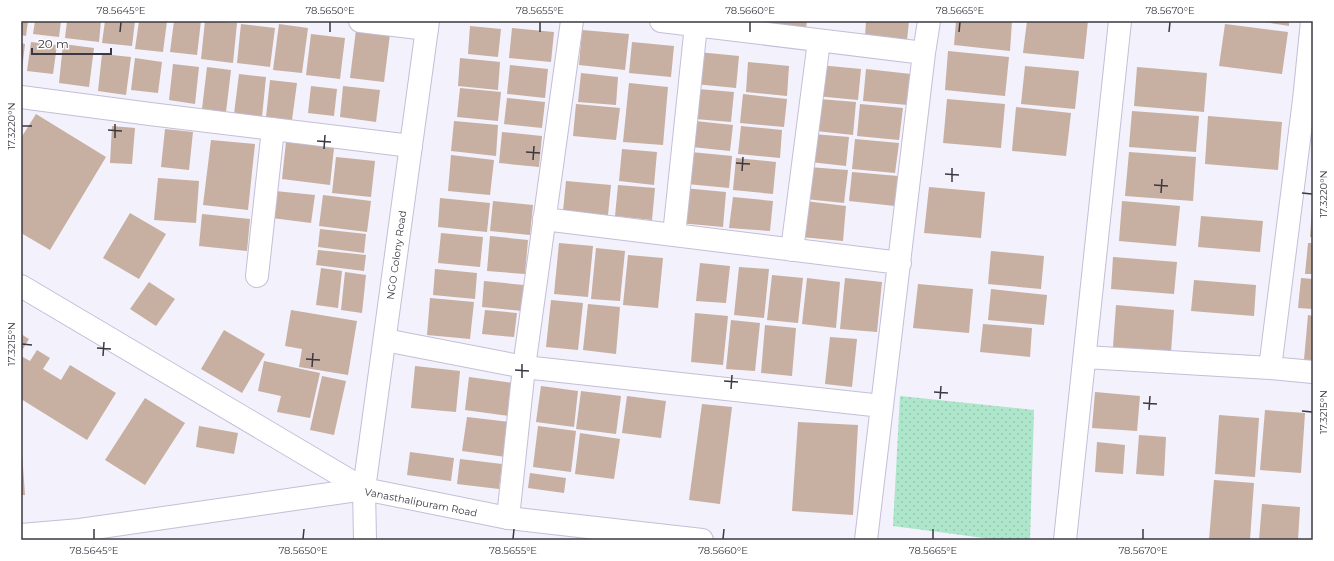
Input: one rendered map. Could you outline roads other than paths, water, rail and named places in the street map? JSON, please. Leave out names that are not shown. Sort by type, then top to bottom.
[{"type":"street","points":[[360,21],[428,25]]},
{"type":"street","points":[[508,518],[524,367],[572,21]]},
{"type":"street","points":[[661,21],[924,54]]},
{"type":"street","points":[[866,540],[929,21]]},
{"type":"street","points":[[1065,540],[1120,21]]},
{"type":"street","points":[[1270,368],[1309,100],[1312,21]]},
{"type":"street","name":"NGO Colony Road","points":[[365,540],[364,489],[428,25]]},
{"type":"street","points":[[674,235],[696,25]]},
{"type":"street","points":[[792,250],[819,40]]},
{"type":"street","points":[[21,97],[411,146]]},
{"type":"street","points":[[257,276],[273,129]]},
{"type":"street","points":[[544,219],[900,263]]},
{"type":"street","points":[[21,286],[364,489]]},
{"type":"street","points":[[385,340],[524,367],[882,406]]},
{"type":"street","points":[[1085,357],[1313,372]]},
{"type":"street","name":"Vanasthalipuram Road","points":[[21,535],[80,530],[364,489],[508,518],[702,540]]}]
